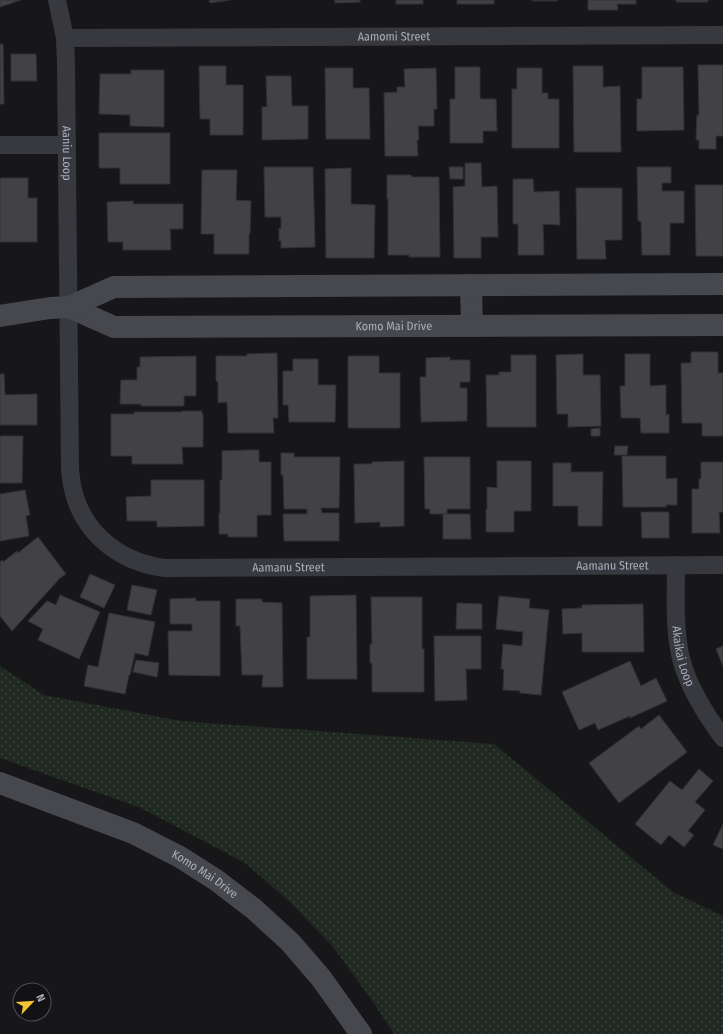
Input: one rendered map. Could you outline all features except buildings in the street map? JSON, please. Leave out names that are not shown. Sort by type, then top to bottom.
[{"type":"main road","name":"Komo Mai Drive","points":[[0,316],[50,308],[69,307],[114,287],[723,284]]},
{"type":"main road","points":[[471,285],[472,326]]},
{"type":"main road","name":"Komo Mai Drive","points":[[69,307],[114,327],[723,325]]},
{"type":"main road","name":"Komo Mai Drive","points":[[0,782],[133,833],[180,857],[216,880],[254,909],[290,942],[321,978],[361,1034]]},
{"type":"street","name":"Aaniu Loop","points":[[58,0],[65,38],[66,63],[69,307]]},
{"type":"street","name":"Aamomi Street","points":[[65,38],[723,35]]},
{"type":"street","points":[[0,145],[67,145]]},
{"type":"street","name":"Aamanu Street","points":[[69,307],[70,470],[74,491],[81,511],[88,524],[97,535],[109,546],[136,562],[165,568],[723,565]]},
{"type":"street","name":"Akaikai Loop","points":[[676,565],[676,627],[680,655],[698,700],[711,722],[723,738]]},
{"type":"shaded area","points":[[0,666],[44,695],[181,721],[494,744],[673,892],[723,916],[723,1034],[394,1034],[371,999],[333,947],[291,903],[245,863],[141,808],[0,758]]}]
